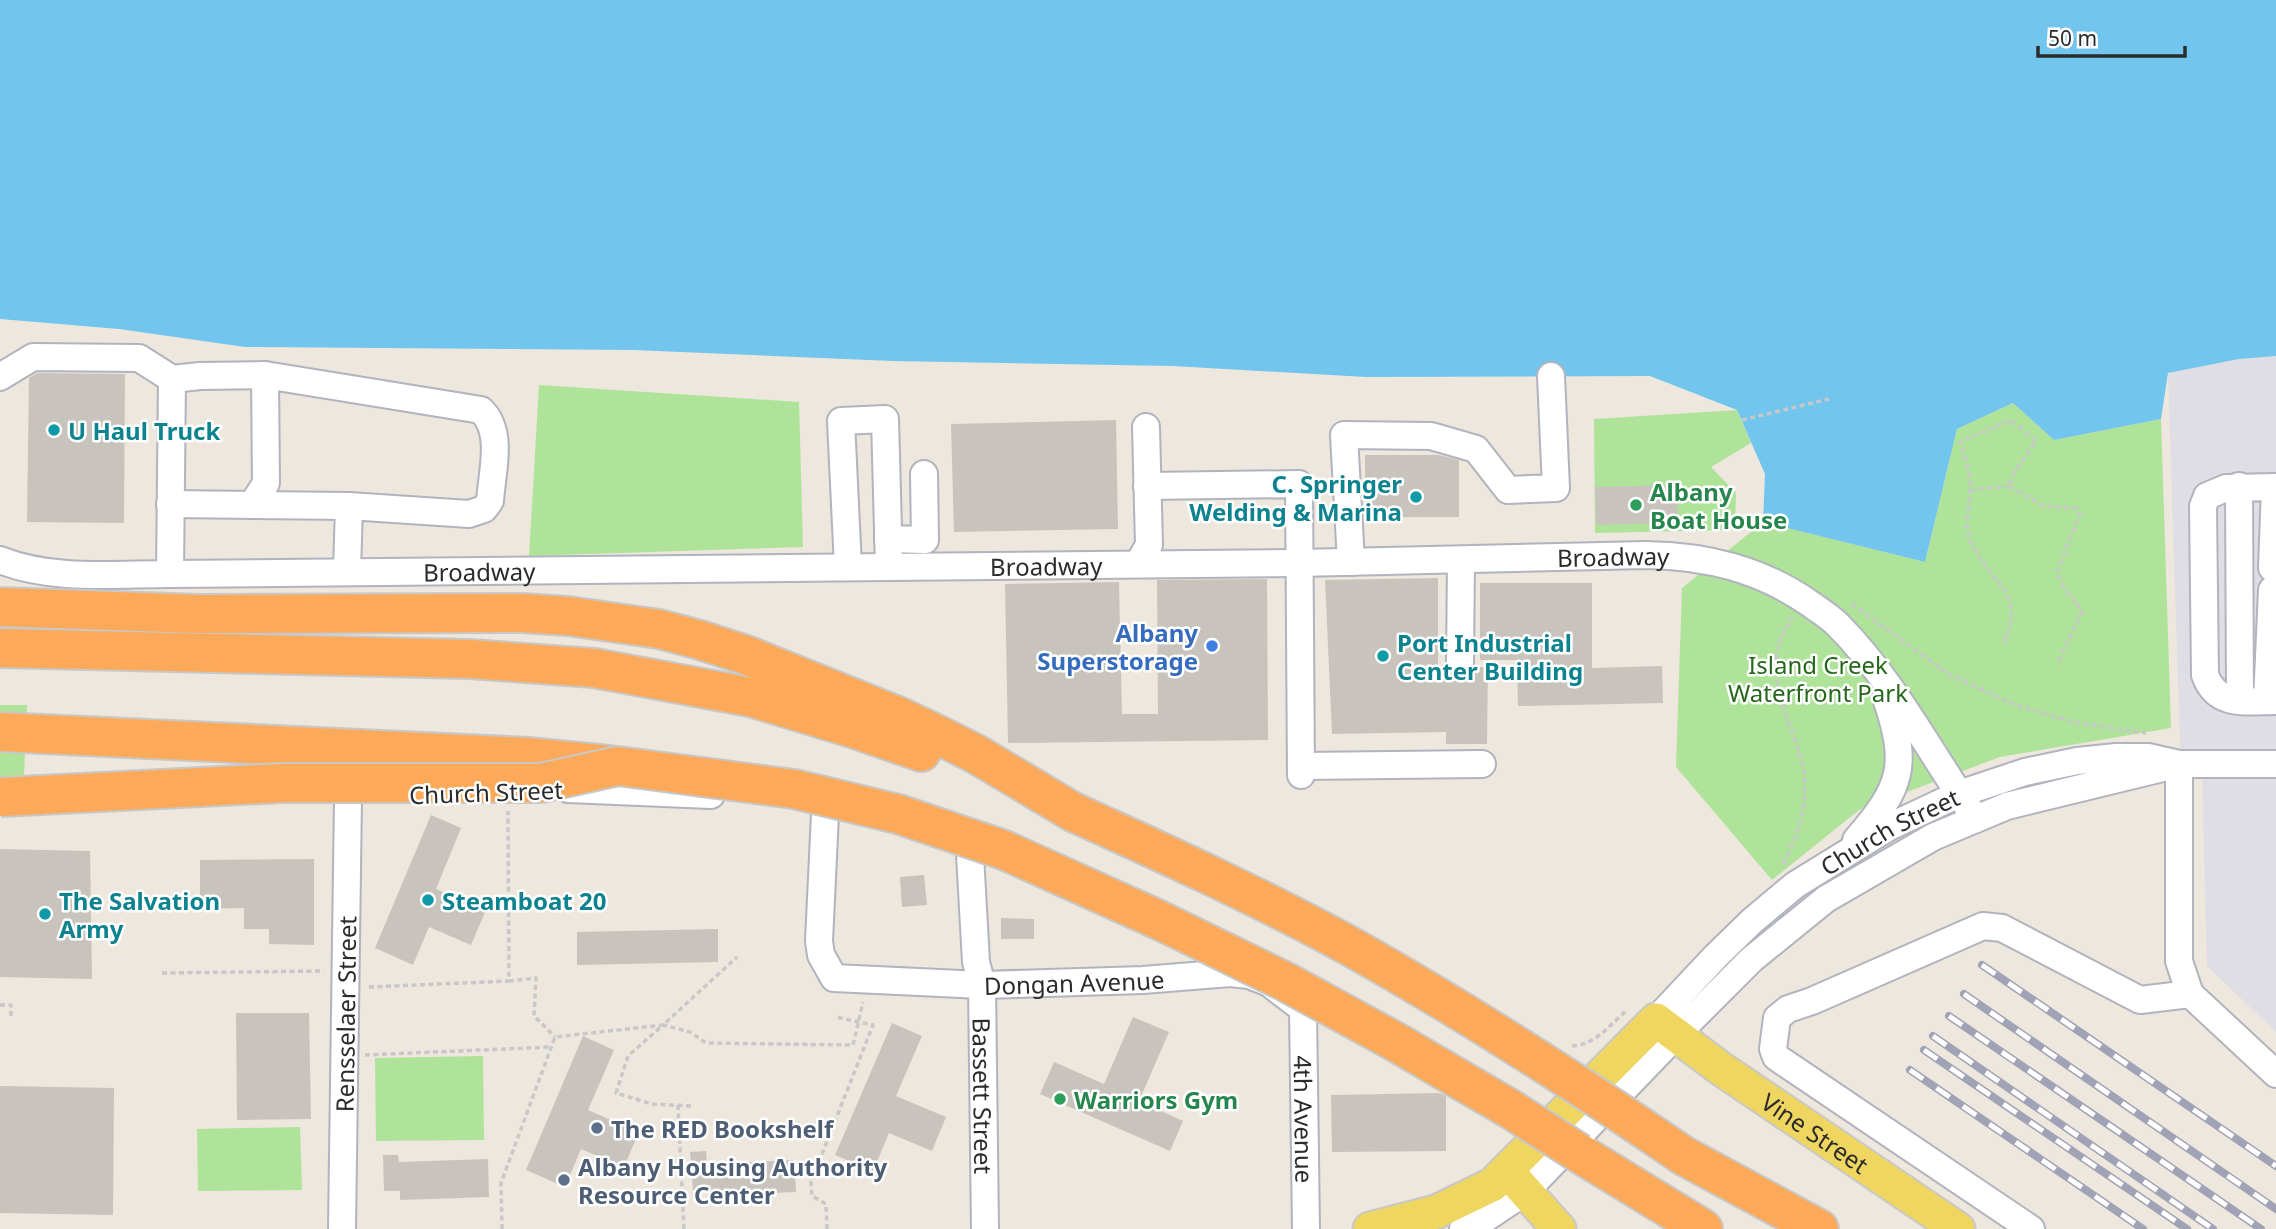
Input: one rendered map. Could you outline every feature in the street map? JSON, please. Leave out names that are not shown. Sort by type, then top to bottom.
[{"type":"highway","points":[[0,585],[65,599],[199,614]]},
{"type":"highway","points":[[0,607],[199,614],[522,614],[568,616],[660,629],[746,655],[900,717],[976,754],[1073,812]]},
{"type":"highway","points":[[0,628],[254,653]]},
{"type":"highway","points":[[0,648],[543,663],[593,668],[750,697],[855,729],[968,769],[1073,812],[1222,881],[1354,949],[1492,1030],[1792,1229]]},
{"type":"highway","points":[[0,732],[528,757],[794,789],[898,814],[1004,850],[1159,920],[1286,982],[1417,1055],[1703,1229]]},
{"type":"highway","points":[[0,797],[283,783],[541,783],[618,766]]},
{"type":"highway","points":[[1579,1153],[1666,1229]]},
{"type":"highway","points":[[1684,1156],[1819,1229]]},
{"type":"main road","points":[[1370,1229],[1450,1221],[1492,1185],[1516,1181],[1667,1027]]},
{"type":"main road","name":"Vine Street","points":[[1667,1027],[1720,1068],[1958,1229]]},
{"type":"main road","points":[[1516,1181],[1559,1229]]},
{"type":"street","points":[[0,377],[33,357],[139,358],[172,379],[264,375],[481,410],[491,419],[495,434],[490,501],[484,509],[469,514],[349,506],[170,504]]},
{"type":"street","points":[[253,505],[266,483],[264,375]]},
{"type":"street","points":[[1351,562],[1344,435],[1431,436],[1476,449],[1508,490],[1556,488],[1551,376]]},
{"type":"street","points":[[170,574],[172,379]]},
{"type":"street","points":[[848,567],[841,421],[885,419],[889,567]]},
{"type":"street","points":[[1138,564],[1149,545],[1146,427]]},
{"type":"street","points":[[888,539],[925,540],[924,474]]},
{"type":"street","points":[[1147,486],[1298,484],[1301,771],[1482,764]]},
{"type":"street","points":[[2231,699],[2233,487]]},
{"type":"street","points":[[2233,487],[2275,487],[2272,701],[2231,699],[2210,688],[2205,676],[2203,506],[2207,496],[2233,487]]},
{"type":"street","points":[[347,572],[349,506]]},
{"type":"street","name":"Broadway","points":[[0,560],[19,567],[51,572],[170,574],[1299,563],[1647,555],[1710,560],[1742,568],[1771,580],[1836,622],[1876,670],[1976,819]]},
{"type":"street","points":[[1460,663],[1461,560]]},
{"type":"street","points":[[1846,852],[1876,817],[1896,785],[1899,754],[1896,729],[1876,670]]},
{"type":"street","name":"Church Street","points":[[1667,1027],[1716,956],[1795,885],[1889,827],[1959,794],[2025,772],[2077,761],[2116,757],[2148,757],[2179,764],[2276,764]]},
{"type":"street","points":[[2179,764],[2179,961],[2190,994],[2276,1074]]},
{"type":"street","name":"Church Street","points":[[1667,1027],[1826,899],[1933,838],[2007,806],[2179,764]]},
{"type":"street","name":"Church Street","points":[[0,817],[482,789],[596,789],[744,797],[825,814],[970,838]]},
{"type":"street","name":"Rensselaer Street","points":[[342,1229],[348,798]]},
{"type":"street","name":"Dongan Avenue","points":[[825,814],[820,941],[821,955],[834,978],[982,985],[1143,980],[1230,973],[1249,975],[1269,983],[1303,1009]]},
{"type":"street","name":"Bassett Street","points":[[970,838],[976,962],[982,985],[985,1229]]},
{"type":"street","points":[[2031,1229],[1776,1057],[1773,1048],[1777,1018],[1788,1009],[1983,926],[2002,928],[2140,1000],[2190,994]]},
{"type":"street","name":"4th Avenue","points":[[1303,1009],[1306,1229]]},
{"type":"path","points":[[1742,420],[1829,398]]},
{"type":"path","points":[[2004,642],[2011,624],[2012,604],[2005,588],[1990,572],[1969,539],[1966,516],[1970,465],[1960,442],[2011,420],[2036,441],[2014,472],[2009,486]]},
{"type":"path","points":[[1970,491],[2009,486],[2044,506],[2076,508],[2080,513],[2057,572],[2064,587],[2082,611],[2057,665]]},
{"type":"path","points":[[1847,601],[1950,675],[2007,701],[2078,723],[2146,733]]},
{"type":"path","points":[[1795,612],[1778,645],[1777,667],[1780,699],[1802,765],[1804,780],[1801,820],[1781,869],[1795,885]]},
{"type":"path","points":[[508,790],[509,981]]},
{"type":"path","points":[[691,1106],[652,1104],[616,1093],[628,1056],[737,957]]},
{"type":"path","points":[[162,973],[346,979],[509,981],[536,978],[534,1016],[555,1037]]},
{"type":"path","points":[[555,1037],[663,1025],[691,1032],[706,1043],[853,1045],[868,980]]},
{"type":"path","points":[[0,1005],[11,1005],[10,1019]]},
{"type":"path","points":[[827,1229],[826,1204],[812,1196],[811,1182],[873,1025],[836,1017]]},
{"type":"path","points":[[502,1229],[501,1183],[555,1037]]},
{"type":"path","points":[[344,1056],[551,1047]]},
{"type":"path","points":[[678,1105],[684,1229]]},
{"type":"shaded area","points":[[2276,356],[2276,1032],[2207,966],[2202,776],[2181,775],[2168,373],[2239,359]]},
{"type":"green space","points":[[539,385],[799,402],[803,547],[529,556]]},
{"type":"green space","name":"Island Creek Waterfront Park","points":[[2013,403],[2054,440],[2161,419],[2171,728],[2000,757],[1859,810],[1772,880],[1676,767],[1682,588],[1763,522],[1925,562],[1957,429]]},
{"type":"green space","points":[[1737,410],[1751,443],[1711,467],[1736,493],[1735,530],[1595,533],[1594,419]]},
{"type":"green space","points":[[0,705],[27,705],[23,799],[0,801]]},
{"type":"green space","points":[[483,1056],[484,1140],[376,1141],[375,1058]]},
{"type":"green space","points":[[300,1127],[302,1190],[198,1191],[197,1129]]},
{"type":"water","points":[[0,0],[2276,0],[2276,356],[2239,359],[2168,373],[2161,419],[2054,440],[2013,403],[1957,429],[1925,562],[1763,522],[1765,474],[1737,410],[1650,376],[1366,377],[1173,366],[893,361],[634,350],[245,347],[119,329],[0,319]]},
{"type":"building","points":[[37,373],[125,374],[124,523],[27,522],[29,378]]},
{"type":"building","points":[[1116,420],[1118,529],[954,532],[951,424]]},
{"type":"building","name":"C. Springer Welding & Marina","points":[[1365,455],[1439,455],[1459,460],[1459,517],[1372,517],[1372,478],[1365,478]]},
{"type":"building","name":"Albany Boat House","points":[[1677,485],[1678,523],[1596,525],[1595,487]]},
{"type":"building","name":"Port Industrial Center Building","points":[[1438,578],[1438,666],[1445,667],[1451,676],[1461,679],[1468,676],[1475,667],[1488,667],[1487,744],[1446,744],[1446,732],[1332,734],[1325,580]]},
{"type":"building","points":[[1267,579],[1268,740],[1008,743],[1005,584],[1119,582],[1122,714],[1158,714],[1157,580]]},
{"type":"building","points":[[1480,583],[1592,583],[1592,668],[1662,666],[1663,703],[1518,706],[1517,660],[1480,660]]},
{"type":"building","name":"Steamboat 20","points":[[431,815],[461,828],[436,889],[486,910],[471,945],[429,927],[413,965],[375,948]]},
{"type":"building","name":"The Salvation Army","points":[[0,849],[90,851],[92,979],[0,977]]},
{"type":"building","points":[[314,859],[314,945],[269,944],[269,929],[244,929],[244,908],[200,909],[200,860]]},
{"type":"building","points":[[924,875],[927,905],[902,907],[900,877]]},
{"type":"building","points":[[1001,918],[1034,919],[1034,939],[1001,939]]},
{"type":"building","points":[[718,929],[718,962],[577,965],[577,932]]},
{"type":"building","points":[[236,1013],[309,1013],[311,1119],[237,1120]]},
{"type":"building","points":[[1133,1017],[1169,1032],[1139,1101],[1183,1121],[1170,1151],[1040,1094],[1054,1062],[1104,1084]]},
{"type":"building","points":[[892,1023],[922,1036],[896,1096],[946,1117],[932,1151],[889,1133],[873,1171],[835,1155]]},
{"type":"building","points":[[583,1036],[614,1050],[588,1110],[639,1132],[624,1167],[581,1149],[565,1187],[526,1170]]},
{"type":"building","points":[[0,1086],[114,1088],[113,1215],[0,1213]]},
{"type":"building","points":[[1439,1093],[1446,1096],[1446,1151],[1332,1152],[1331,1095]]},
{"type":"building","points":[[706,1151],[707,1164],[794,1160],[796,1192],[709,1196],[708,1189],[693,1190],[690,1152]]},
{"type":"building","points":[[383,1155],[398,1155],[399,1162],[488,1159],[489,1197],[400,1200],[400,1191],[384,1191]]},
{"type":"railway","points":[[1982,965],[2276,1166]]},
{"type":"railway","points":[[1964,994],[2276,1209]]},
{"type":"railway","points":[[1949,1016],[2261,1229]]},
{"type":"railway","points":[[1933,1036],[2213,1229]]},
{"type":"railway","points":[[1924,1050],[2187,1229]]},
{"type":"railway","points":[[1910,1070],[2143,1229]]},
{"type":"place","name":"U Haul Truck","points":[[54,430]]},
{"type":"place","name":"C. Springer Welding & Marina","points":[[1416,497]]},
{"type":"place","name":"Albany Boat House","points":[[1636,505]]},
{"type":"place","name":"Albany Superstorage","points":[[1212,646]]},
{"type":"place","name":"Port Industrial Center Building","points":[[1383,656]]},
{"type":"place","name":"Steamboat 20","points":[[428,900]]},
{"type":"place","name":"The Salvation Army","points":[[45,914]]},
{"type":"place","name":"Warriors Gym","points":[[1060,1099]]},
{"type":"place","name":"The RED Bookshelf","points":[[597,1128]]},
{"type":"place","name":"Albany Housing Authority Resource Center","points":[[564,1180]]}]
